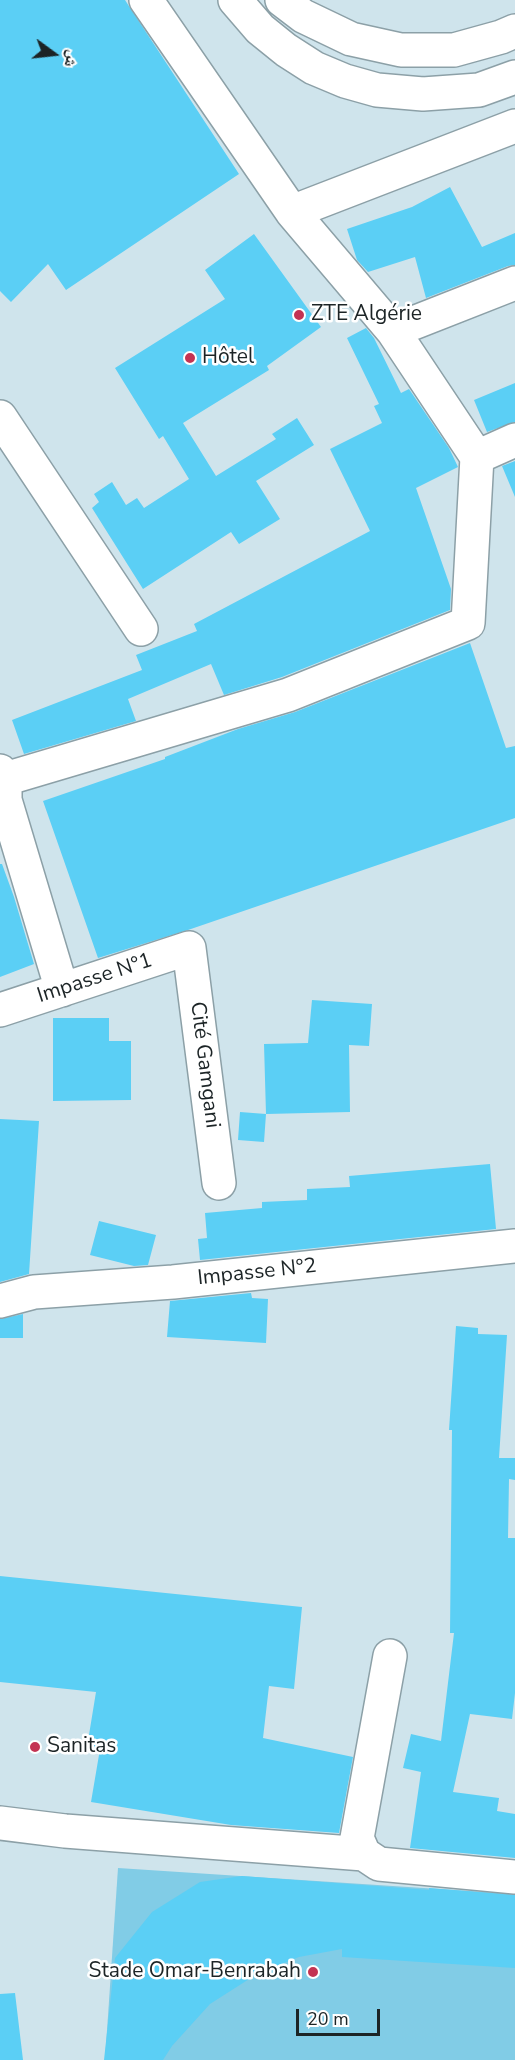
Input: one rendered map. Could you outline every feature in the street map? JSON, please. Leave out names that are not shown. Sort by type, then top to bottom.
[{"type":"street","points":[[62,990],[5,800],[2,775],[288,695],[468,623],[477,457],[393,331],[292,212],[146,0]]},
{"type":"street","points":[[235,0],[260,29],[286,51],[314,68],[345,81],[377,90],[423,94],[479,90],[515,77]]},
{"type":"street","points":[[282,0],[303,16],[351,39],[401,50],[454,50],[501,38],[515,31]]},
{"type":"street","points":[[292,212],[515,126]]},
{"type":"street","points":[[393,331],[515,283]]},
{"type":"street","points":[[0,417],[141,629]]},
{"type":"street","points":[[477,457],[515,440]]},
{"type":"street","name":"Impasse N°1","points":[[0,1010],[189,948]]},
{"type":"street","name":"Cité Gamgani","points":[[189,948],[219,1183]]},
{"type":"street","name":"Impasse N°2","points":[[0,1301],[34,1293],[173,1282],[515,1246]]},
{"type":"street","points":[[364,1854],[357,1838],[390,1656]]},
{"type":"street","points":[[0,1823],[65,1831],[364,1854],[379,1864],[515,1877]]},
{"type":"shaded area","name":"Stade Omar-Benrabah","points":[[118,1868],[515,1894],[515,2060],[105,2060]]},
{"type":"building","points":[[0,0],[125,0],[239,174],[66,290],[48,264],[11,302],[0,291]]},
{"type":"building","points":[[450,187],[482,247],[515,233],[515,265],[426,298],[415,257],[368,272],[357,260],[347,229],[412,207]]},
{"type":"building","points":[[254,234],[321,327],[267,366],[269,370],[183,423],[216,476],[276,439],[272,434],[297,418],[314,445],[256,481],[280,519],[239,544],[231,532],[143,589],[92,508],[99,502],[94,494],[112,482],[126,505],[137,498],[144,508],[189,479],[163,436],[159,439],[115,368],[225,299],[205,270]]},
{"type":"building","points":[[366,328],[374,338],[401,393],[409,389],[449,448],[458,467],[416,488],[451,589],[450,610],[282,677],[224,695],[211,664],[128,699],[136,721],[24,754],[12,720],[142,670],[136,655],[197,631],[194,624],[370,531],[330,449],[382,423],[374,406],[379,404],[347,338]]},
{"type":"building","points":[[515,383],[515,422],[487,432],[474,400]]},
{"type":"building","points":[[515,461],[515,497],[502,466]]},
{"type":"building","points":[[470,643],[506,748],[515,746],[515,818],[188,930],[98,958],[43,801],[165,759],[165,757],[238,729],[295,712]]},
{"type":"building","points":[[0,864],[2,864],[14,897],[34,964],[0,977]]},
{"type":"building","points":[[312,1000],[372,1004],[369,1046],[349,1045],[350,1112],[266,1114],[264,1044],[308,1043]]},
{"type":"building","points":[[53,1018],[109,1018],[109,1041],[131,1041],[131,1100],[53,1101]]},
{"type":"building","points":[[240,1112],[266,1114],[264,1142],[238,1140]]},
{"type":"building","points":[[0,1119],[39,1121],[29,1274],[0,1282]]},
{"type":"building","points":[[490,1164],[496,1229],[200,1260],[198,1239],[207,1238],[205,1213],[262,1208],[262,1202],[307,1200],[307,1189],[350,1187],[349,1176]]},
{"type":"building","points":[[99,1221],[156,1235],[148,1265],[134,1266],[90,1255]]},
{"type":"building","points":[[251,1293],[252,1298],[268,1299],[266,1343],[167,1337],[170,1301]]},
{"type":"building","points":[[23,1314],[23,1338],[0,1338],[0,1319]]},
{"type":"building","points":[[456,1326],[478,1328],[478,1334],[507,1335],[499,1458],[515,1458],[515,1480],[509,1479],[508,1538],[515,1538],[515,1693],[512,1719],[470,1714],[453,1792],[499,1798],[497,1811],[515,1814],[515,1858],[410,1848],[421,1772],[403,1768],[411,1734],[441,1741],[454,1633],[450,1633],[452,1430],[449,1430]]},
{"type":"building","points":[[0,1576],[302,1607],[294,1689],[269,1686],[263,1738],[353,1757],[339,1833],[231,1825],[91,1802],[100,1749],[87,1747],[96,1692],[0,1682]]},
{"type":"building","points":[[242,1876],[515,1895],[515,1968],[342,1957],[342,1949],[299,1957],[257,1974],[210,2004],[172,2046],[163,2060],[104,2060],[115,1958],[152,1912],[200,1882]]},
{"type":"building","points":[[15,1993],[23,2060],[0,2060],[0,1994]]},
{"type":"place","name":"ZTE Algérie","points":[[299,315]]},
{"type":"place","name":"Hôtel","points":[[190,358]]},
{"type":"place","name":"Sanitas","points":[[35,1747]]},
{"type":"place","name":"Stade Omar-Benrabah","points":[[313,1972]]}]
